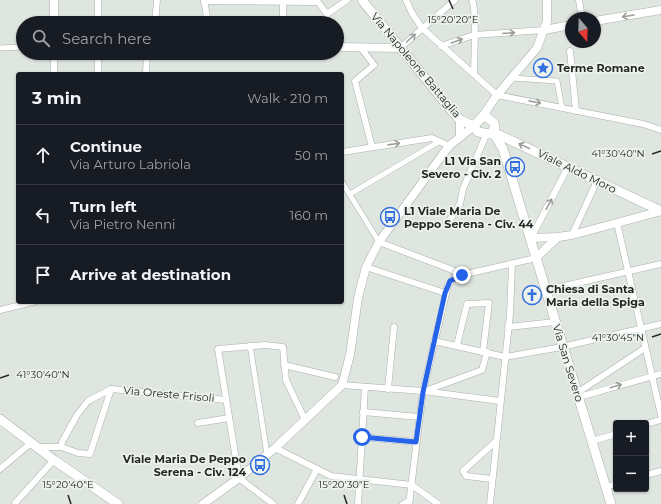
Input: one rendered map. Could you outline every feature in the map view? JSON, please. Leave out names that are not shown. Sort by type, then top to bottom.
[{"type":"main road","name":"Via Napoleone Battaglia","points":[[362,0],[460,120],[485,129]]},
{"type":"main road","points":[[478,118],[488,118],[485,129],[478,118]]},
{"type":"main road","name":"Viale Aldo Moro","points":[[485,129],[661,211]]},
{"type":"main road","name":"Via San Severo","points":[[485,129],[503,149],[611,504]]},
{"type":"main road","points":[[0,419],[54,460],[118,504]]},
{"type":"street","points":[[54,0],[54,16]]},
{"type":"street","points":[[98,0],[98,16]]},
{"type":"street","points":[[155,16],[157,0]]},
{"type":"street","points":[[207,16],[204,1],[318,2],[327,14],[347,0]]},
{"type":"street","points":[[406,0],[412,13],[422,28],[439,45],[497,95],[643,124],[661,130]]},
{"type":"street","points":[[344,47],[400,48],[455,0]]},
{"type":"street","points":[[473,0],[476,24],[474,35],[474,74]]},
{"type":"street","points":[[482,117],[489,105],[537,48],[547,21],[546,0]]},
{"type":"street","points":[[579,0],[581,12]]},
{"type":"street","points":[[283,1],[283,16]]},
{"type":"street","points":[[601,20],[661,10]]},
{"type":"street","points":[[439,45],[474,35],[544,30],[565,26]]},
{"type":"street","points":[[0,48],[16,47]]},
{"type":"street","points":[[361,48],[374,65],[355,81],[372,147]]},
{"type":"street","points":[[570,51],[576,111]]},
{"type":"street","points":[[54,60],[54,72]]},
{"type":"street","points":[[98,60],[98,72]]},
{"type":"street","points":[[146,72],[147,60]]},
{"type":"street","points":[[512,78],[557,81],[562,108]]},
{"type":"street","points":[[449,221],[460,204],[463,189],[485,129],[489,105]]},
{"type":"street","points":[[460,120],[460,137]]},
{"type":"street","points":[[202,504],[239,478],[275,448],[342,385],[350,354],[358,298],[366,267],[379,242],[449,146],[460,137],[485,129]]},
{"type":"street","points":[[344,152],[432,138],[449,146]]},
{"type":"street","points":[[350,194],[440,141]]},
{"type":"street","points":[[568,167],[531,238],[558,238],[661,211]]},
{"type":"street","points":[[572,235],[598,181]]},
{"type":"street","points":[[344,185],[379,242],[462,275]]},
{"type":"street","points":[[617,222],[661,415]]},
{"type":"street","points":[[403,504],[410,502],[423,392],[445,293],[450,281],[462,275],[536,258],[558,238]]},
{"type":"street","points":[[490,504],[504,357],[510,314],[512,264]]},
{"type":"street","points":[[546,290],[661,264]]},
{"type":"street","points":[[366,267],[445,293]]},
{"type":"street","points":[[423,392],[482,370],[489,303],[467,304],[457,345]]},
{"type":"street","points":[[0,310],[25,304]]},
{"type":"street","points":[[508,327],[555,322]]},
{"type":"street","points":[[434,341],[457,345],[504,357],[661,324]]},
{"type":"street","points":[[388,389],[394,327]]},
{"type":"street","points":[[273,504],[239,478],[218,349],[250,345],[283,347],[286,380],[305,420]]},
{"type":"street","points":[[250,345],[267,454]]},
{"type":"street","points":[[578,395],[645,348]]},
{"type":"street","points":[[284,365],[335,377]]},
{"type":"street","points":[[578,395],[652,375],[661,374]]},
{"type":"street","points":[[342,385],[500,401]]},
{"type":"street","points":[[358,504],[365,387]]},
{"type":"street","name":"Via Oreste Frisoli","points":[[61,447],[62,442],[76,415],[88,401],[112,389],[226,400]]},
{"type":"street","name":"Via Oreste Frisoli","points":[[34,445],[61,447],[78,453],[90,454],[112,389]]},
{"type":"street","points":[[363,412],[419,417]]},
{"type":"street","points":[[198,423],[229,418]]},
{"type":"street","points":[[649,423],[661,420]]},
{"type":"street","points":[[592,441],[613,435]]},
{"type":"street","points":[[362,437],[416,442]]},
{"type":"street","points":[[492,479],[466,476],[463,471],[496,441]]},
{"type":"street","points":[[0,469],[34,445]]},
{"type":"street","points":[[275,448],[331,476],[412,486],[438,504]]},
{"type":"street","points":[[15,503],[54,460]]},
{"type":"street","points":[[298,504],[317,469]]},
{"type":"street","points":[[649,474],[661,471]]},
{"type":"street","points":[[606,487],[613,485]]},
{"type":"place","name":"Terme Romane","points":[[543,68]]},
{"type":"place","name":"L1 Via San Severo - Civ. 2","points":[[515,167]]},
{"type":"place","name":"L1 Viale Maria De Peppo Serena - Civ. 44","points":[[390,217]]},
{"type":"place","name":"Chiesa di Santa Maria della Spiga","points":[[532,295]]},
{"type":"place","name":"Viale Maria De Peppo Serena - Civ. 124","points":[[260,465]]},
{"type":"route","points":[[362,437],[416,442],[423,392],[445,293],[450,281],[462,275]]}]
